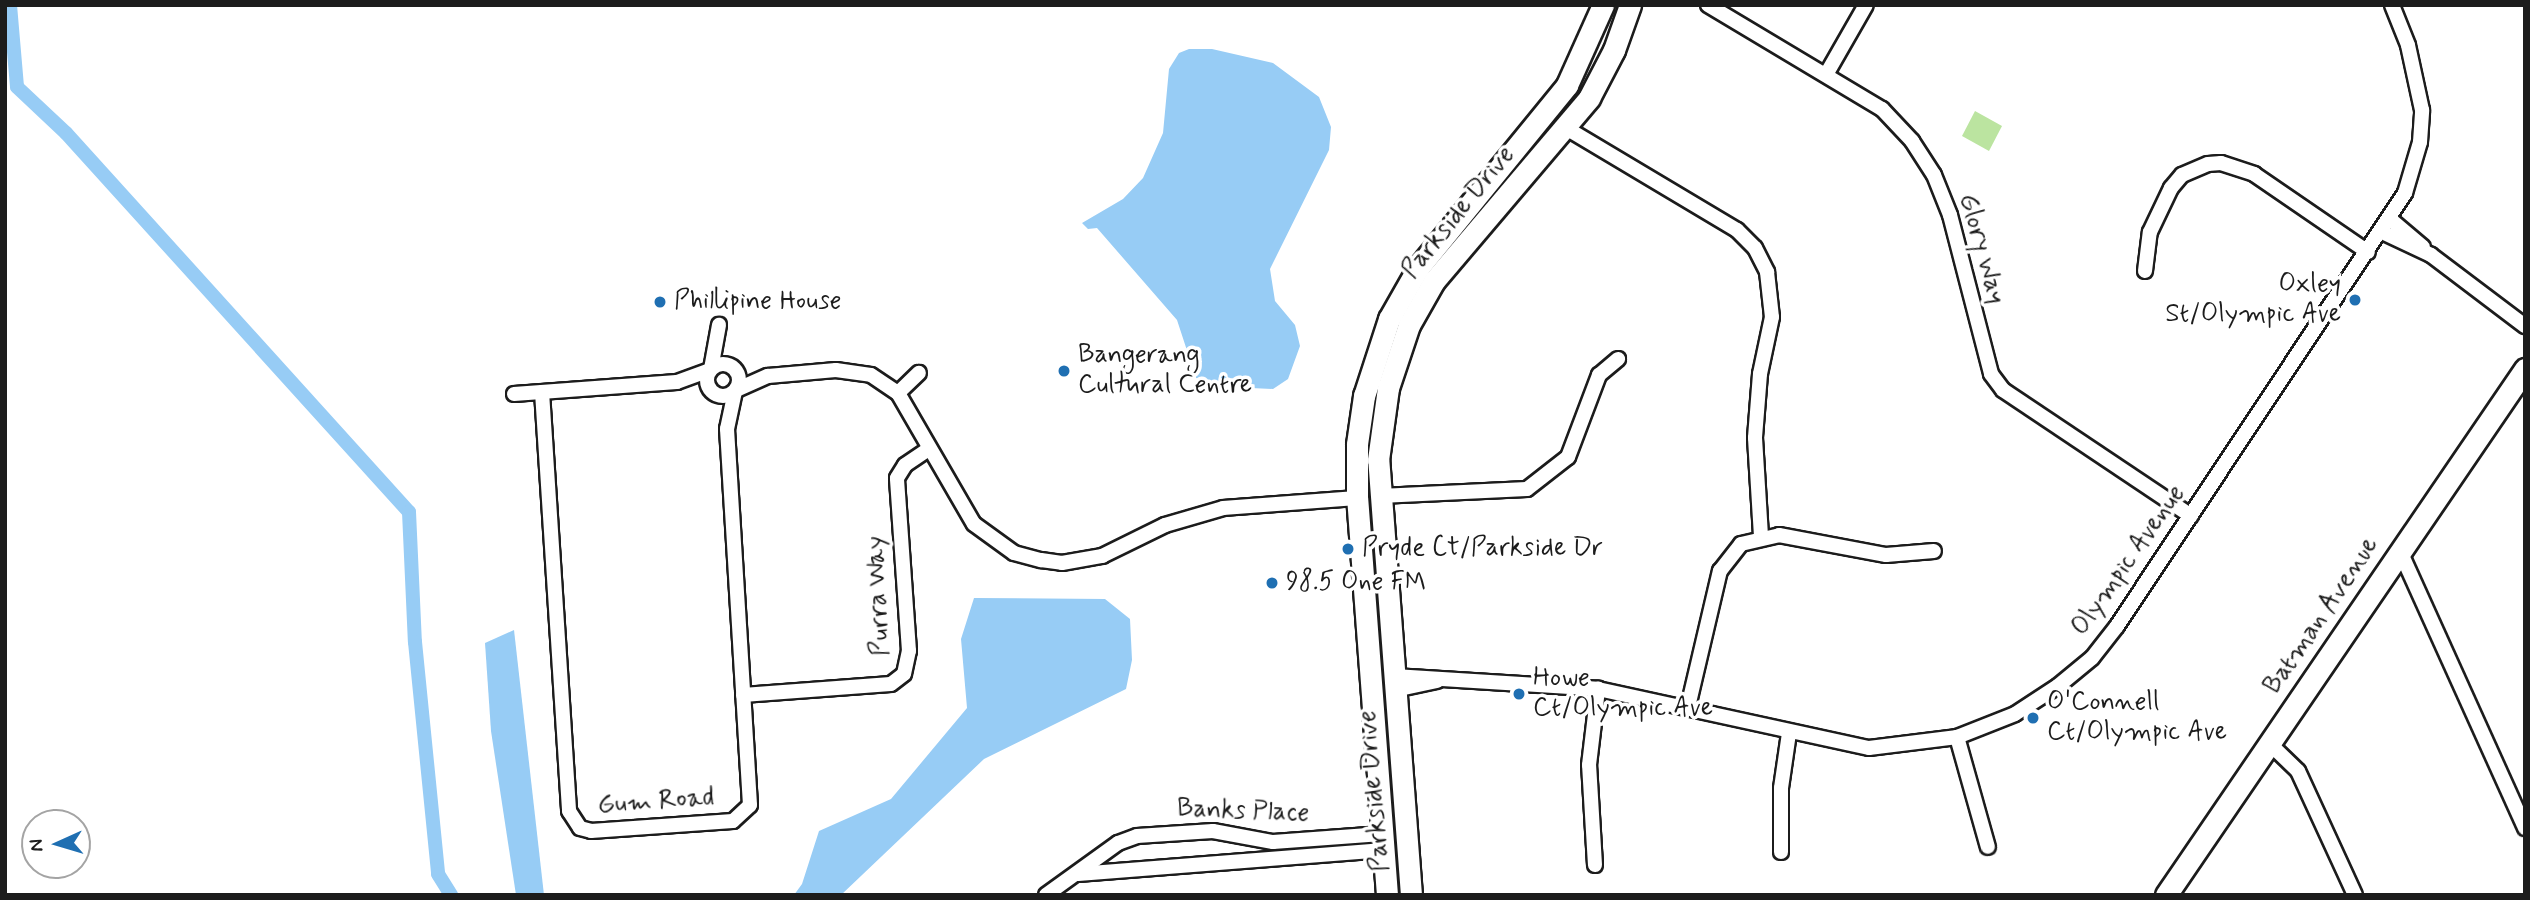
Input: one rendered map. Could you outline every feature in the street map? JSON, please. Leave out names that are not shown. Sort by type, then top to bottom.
[{"type":"street","name":"Parkside Drive","points":[[1387,895],[1357,498],[1360,418],[1390,319],[1418,268],[1546,114],[1582,58],[1604,5]]},
{"type":"street","name":"Parkside Drive","points":[[1411,895],[1380,496],[1380,427],[1409,325],[1459,248],[1566,128],[1599,82],[1630,5]]},
{"type":"street","name":"Glory Way","points":[[1709,5],[1828,73],[1882,109],[1912,141],[1934,175],[1950,215],[1982,356],[2003,390],[2191,516]]},
{"type":"street","points":[[1828,73],[1866,5]]},
{"type":"street","name":"Olympic Avenue","points":[[1395,683],[1442,680],[1598,689],[1688,707],[1789,733],[1869,748],[1957,737],[2015,714],[2092,658],[2191,516],[2386,225],[2414,169],[2422,110],[2411,58],[2392,5]]},
{"type":"street","points":[[1546,114],[1737,230],[1755,248],[1767,272],[1772,317],[1760,374],[1755,438],[1761,536]]},
{"type":"street","points":[[2145,271],[2150,232],[2171,188],[2182,175],[2208,164],[2237,167],[2254,174],[2368,252]]},
{"type":"street","points":[[2386,225],[2525,326]]},
{"type":"street","points":[[712,392],[707,380],[719,325],[739,377],[735,390]]},
{"type":"street","points":[[514,394],[677,382],[719,364],[768,376],[857,371],[898,393],[974,524],[1014,553],[1041,561],[1062,563],[1102,556],[1177,520],[1223,508],[1380,496],[1503,494],[1527,489],[1567,457],[1600,375],[1618,359]]},
{"type":"street","name":"Batman Avenue","points":[[2166,895],[2400,551],[2518,393],[2525,369]]},
{"type":"street","points":[[898,393],[919,373]]},
{"type":"street","points":[[677,382],[723,396],[768,376]]},
{"type":"street","name":"Gum Road","points":[[542,392],[573,821],[590,831],[718,823],[743,814],[751,794],[727,429],[735,390]]},
{"type":"street","name":"Gum Road","points":[[712,392],[727,429]]},
{"type":"street","name":"Purra Way","points":[[743,695],[891,684],[904,674],[909,651],[897,478],[905,465],[929,449]]},
{"type":"street","points":[[1688,707],[1720,571],[1741,544],[1761,536],[1779,535],[1886,555],[1934,551]]},
{"type":"street","points":[[2400,551],[2525,828]]},
{"type":"street","points":[[1371,686],[1395,683]]},
{"type":"street","points":[[1595,865],[1589,765],[1598,689]]},
{"type":"street","points":[[1781,852],[1781,788],[1789,733]]},
{"type":"street","points":[[1957,737],[1988,847]]},
{"type":"street","points":[[2269,743],[2298,771],[2355,895]]},
{"type":"street","name":"Banks Place","points":[[1046,895],[1132,837],[1213,831],[1290,849]]},
{"type":"street","points":[[1248,838],[1248,859]]},
{"type":"street","points":[[1383,842],[1407,840]]},
{"type":"street","name":"Banks Place","points":[[1073,876],[1248,859],[1290,849],[1383,842]]},
{"type":"green space","points":[[1975,111],[2002,126],[1989,151],[1962,136]]},
{"type":"water","points":[[1189,49],[1212,49],[1273,63],[1319,97],[1331,127],[1329,150],[1270,269],[1275,301],[1295,325],[1300,346],[1288,379],[1273,389],[1230,387],[1196,378],[1177,320],[1097,228],[1088,229],[1082,223],[1123,199],[1143,178],[1163,133],[1169,69],[1179,53]]},
{"type":"water","points":[[974,598],[1105,599],[1130,619],[1132,660],[1126,689],[984,759],[841,895],[794,895],[802,884],[819,831],[891,799],[967,708],[961,639]]},
{"type":"water","points":[[514,630],[544,895],[516,895],[491,731],[485,643]]},
{"type":"waterway","points":[[10,5],[17,87],[66,133],[409,512],[415,642],[438,874],[451,895]]},
{"type":"place","name":"Oxley St/Olympic Ave","points":[[2355,300]]},
{"type":"place","name":"Phillipine House","points":[[660,302]]},
{"type":"place","name":"Bangerang Cultural Centre","points":[[1064,371]]},
{"type":"place","name":"Pryde Ct/Parkside Dr","points":[[1348,549]]},
{"type":"place","name":"98.5 One FM","points":[[1272,583]]},
{"type":"place","name":"Howe Ct/Olympic Ave","points":[[1519,694]]},
{"type":"place","name":"O'Connell Ct/Olympic Ave","points":[[2033,718]]}]
